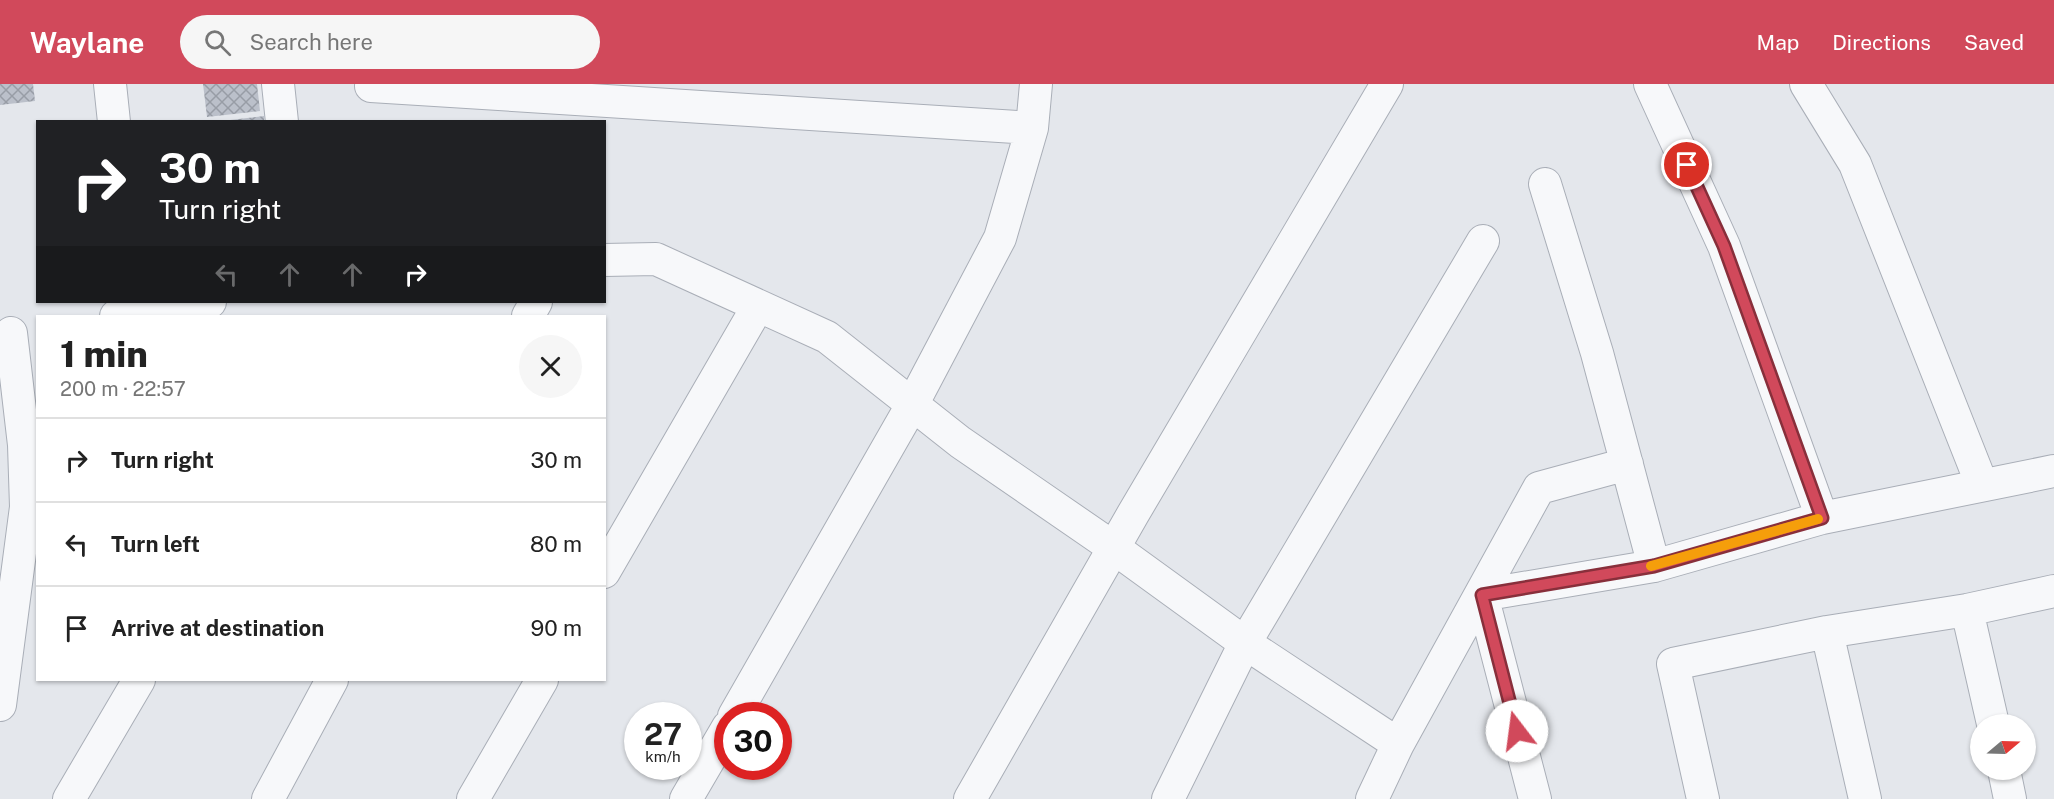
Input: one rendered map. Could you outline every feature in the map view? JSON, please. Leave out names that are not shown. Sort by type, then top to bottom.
[{"type":"street","points":[[110,84],[114,120]]},
{"type":"street","points":[[278,84],[282,120]]},
{"type":"street","points":[[742,702],[912,405],[1000,238],[1032,128],[1036,84]]},
{"type":"street","points":[[970,799],[1114,548],[1387,84]]},
{"type":"street","points":[[1650,84],[1724,246],[1822,518]]},
{"type":"street","points":[[1806,84],[1856,164],[1982,485]]},
{"type":"street","points":[[371,86],[569,101],[1032,128]]},
{"type":"street","points":[[1545,184],[1597,353],[1654,566]]},
{"type":"street","points":[[1168,799],[1245,643],[1483,241]]},
{"type":"street","points":[[606,260],[656,259],[827,337],[960,442],[1114,548],[1245,643],[1398,744]]},
{"type":"street","points":[[129,310],[200,303]]},
{"type":"street","points":[[606,569],[758,306]]},
{"type":"street","points":[[0,705],[13,509],[24,445],[16,332]]},
{"type":"street","points":[[1372,799],[1398,744],[1539,488],[1627,464]]},
{"type":"street","points":[[1482,595],[1654,566],[1822,518],[2054,471]]},
{"type":"street","points":[[1703,799],[1672,664],[1827,632],[1967,610],[2054,591]]},
{"type":"street","points":[[1482,595],[1535,799]]},
{"type":"street","points":[[1967,610],[1991,714]]},
{"type":"street","points":[[1827,632],[1865,799]]},
{"type":"street","points":[[69,799],[138,681]]},
{"type":"street","points":[[268,799],[331,681]]},
{"type":"street","points":[[473,799],[541,681]]},
{"type":"street","points":[[686,799],[714,751]]},
{"type":"street","points":[[2006,780],[2010,799]]},
{"type":"building","points":[[0,84],[33,84],[35,101],[0,105]]},
{"type":"building","points":[[203,84],[257,84],[260,111],[207,117]]},
{"type":"building","points":[[264,116],[264,120],[230,120]]},
{"type":"slow traffic","points":[[1651,566],[1818,519]]},
{"type":"route","points":[[1517,731],[1482,595],[1654,566],[1822,518],[1724,246],[1687,165]]}]
